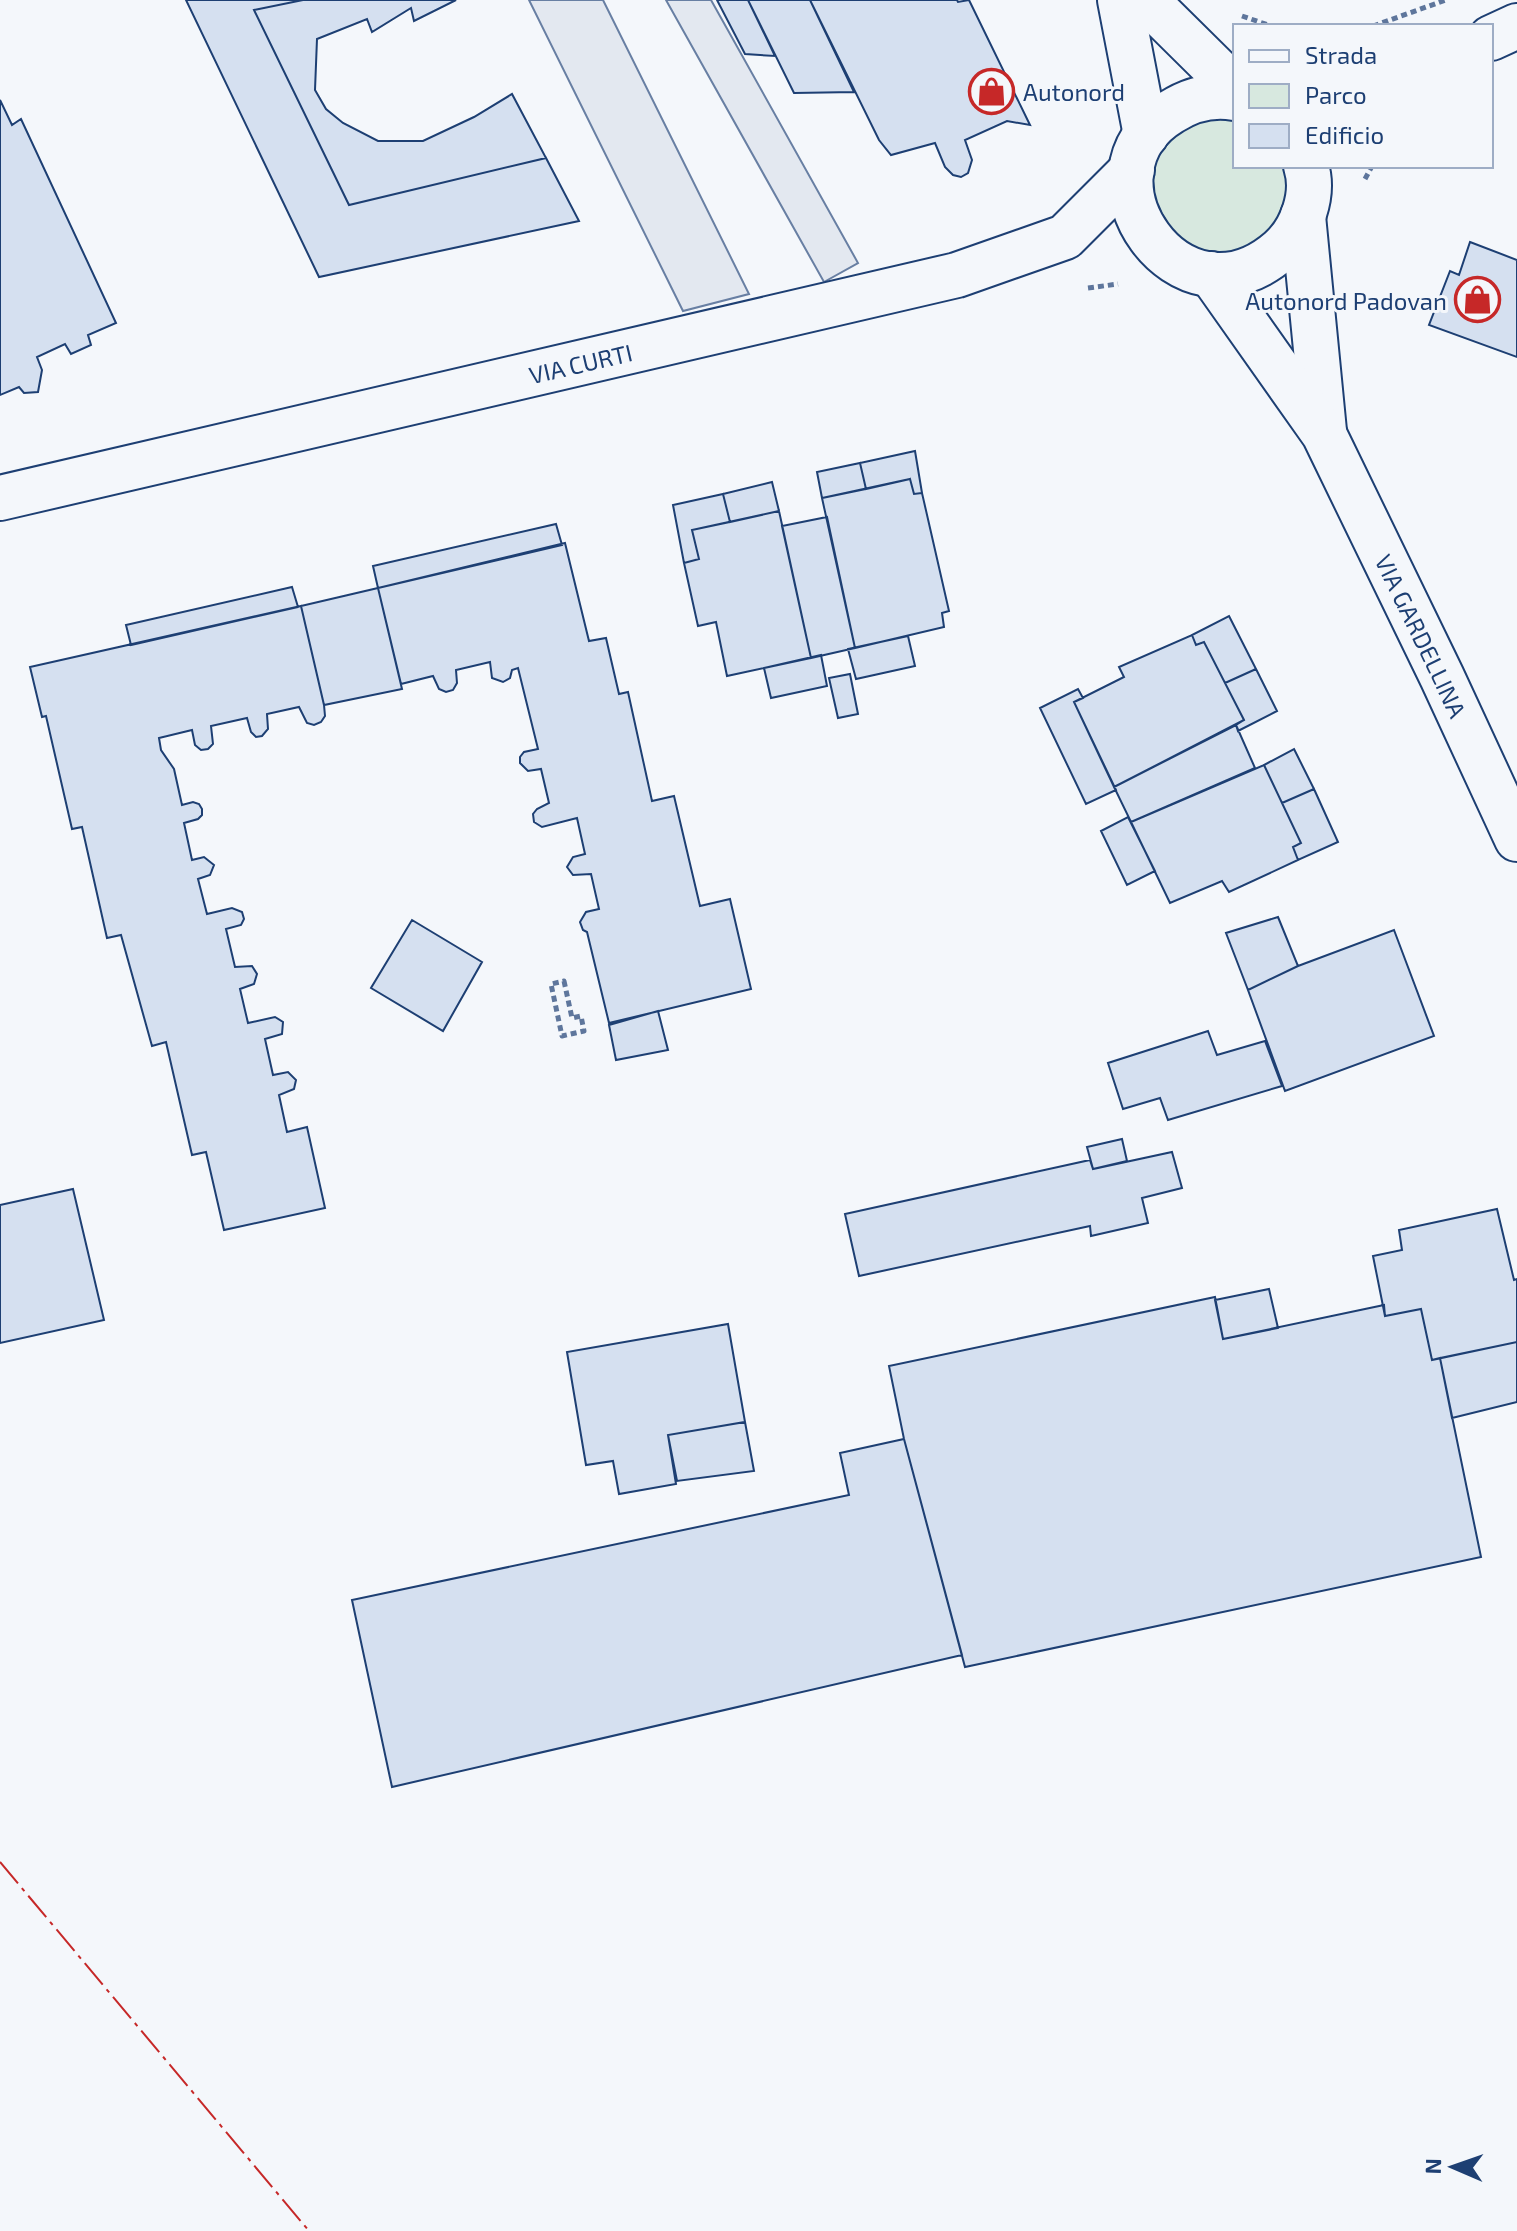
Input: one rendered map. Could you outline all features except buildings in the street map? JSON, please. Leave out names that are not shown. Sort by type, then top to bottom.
[{"type":"street","points":[[1120,0],[1139,153],[1132,195],[1137,218],[1149,239],[1177,262],[1211,274],[1239,272],[1267,261],[1289,242],[1306,194],[1337,168]]},
{"type":"street","points":[[1146,0],[1233,86]]},
{"type":"street","points":[[1493,37],[1517,26]]},
{"type":"street","points":[[1139,153],[1161,118],[1181,105],[1202,98],[1233,98]]},
{"type":"street","name":"VIA CURTI","points":[[0,498],[957,275],[1065,237],[1139,153]]},
{"type":"street","name":"VIA GARDELLINA","points":[[1306,194],[1324,434]]},
{"type":"street","name":"VIA GARDELLINA","points":[[1211,274],[1324,434],[1436,663],[1517,839]]},
{"type":"path","points":[[1379,24],[1446,0]]},
{"type":"path","points":[[564,981],[572,1018],[581,1016],[584,1031],[562,1036],[551,984],[564,981]]},
{"type":"green space","points":[[1233,117],[1233,168],[1287,168],[1289,198],[1274,230],[1236,254],[1212,256],[1177,241],[1150,192],[1154,159],[1188,121]]},
{"type":"shaded area","points":[[529,0],[603,0],[749,294],[683,311]]},
{"type":"shaded area","points":[[666,0],[711,0],[858,263],[824,282]]},
{"type":"power","points":[[0,1862],[309,2231]]},
{"type":"place","name":"Autonord","points":[[992,91]]},
{"type":"place","name":"Autonord Padovan","points":[[1478,300]]}]
